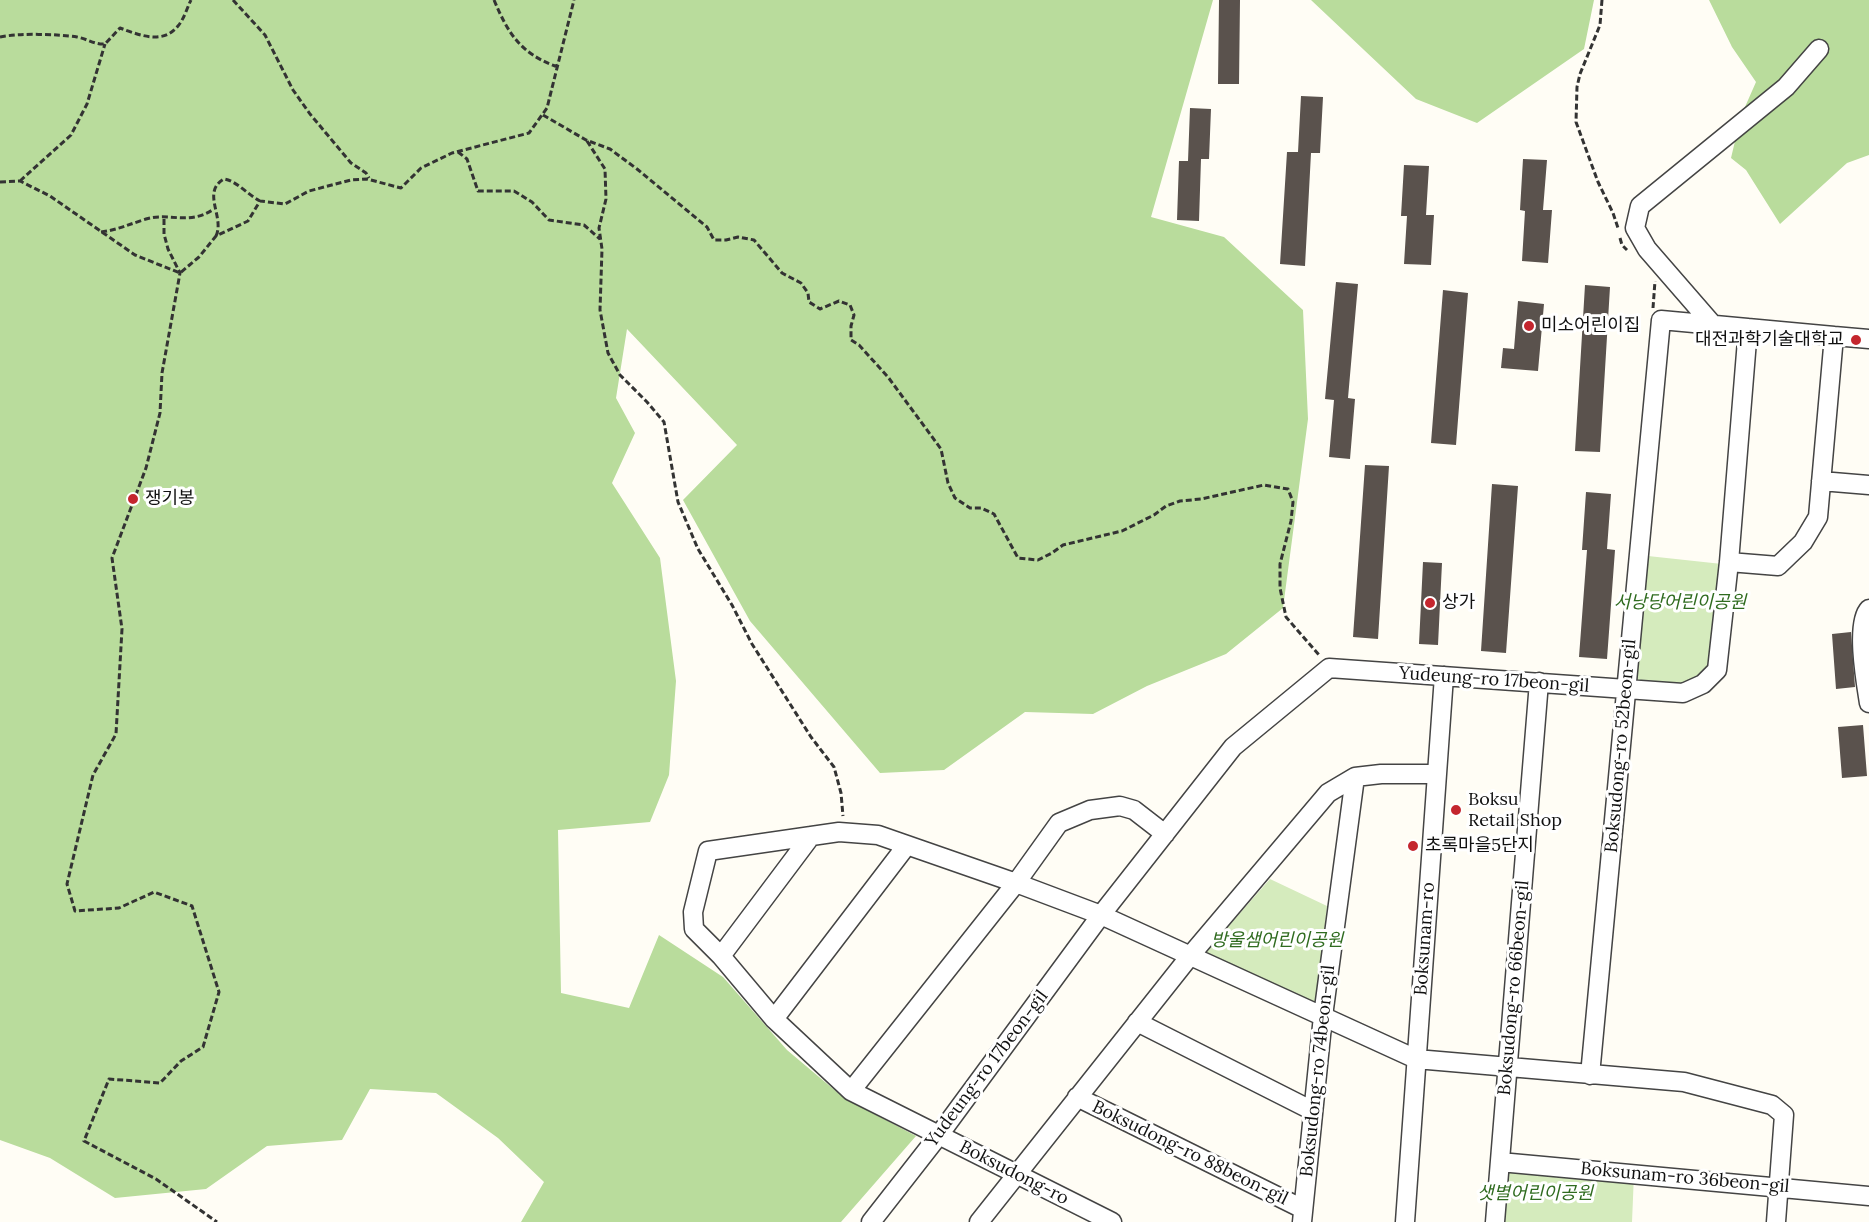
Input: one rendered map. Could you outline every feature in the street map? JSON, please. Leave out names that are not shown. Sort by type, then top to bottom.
[{"type":"street","points":[[1713,325],[1647,249],[1635,228],[1640,206],[1786,87],[1819,49]]},
{"type":"street","points":[[1661,320],[1869,339]]},
{"type":"street","name":"Boksudong-ro 52beon-gil","points":[[1590,1076],[1661,320]]},
{"type":"street","name":"Yudeung-ro 17beon-gil","points":[[871,1222],[939,1135],[1101,915],[1233,747],[1329,668],[1683,693],[1703,684],[1717,670],[1729,562],[1748,328]]},
{"type":"street","points":[[1729,562],[1778,566],[1803,542],[1818,517],[1834,336]]},
{"type":"street","points":[[1821,481],[1869,485]]},
{"type":"street","points":[[1869,609],[1866,612],[1862,629],[1869,703]]},
{"type":"street","name":"Boksunam-ro","points":[[1405,1222],[1444,676]]},
{"type":"street","name":"Boksudong-ro 66beon-gil","points":[[1495,1222],[1539,682]]},
{"type":"street","name":"Boksudong-ro 88beon-gil","points":[[979,1222],[1190,956],[1328,794],[1355,777],[1382,774],[1437,774]]},
{"type":"street","name":"Boksudong-ro 74beon-gil","points":[[1303,1215],[1323,1016],[1355,777]]},
{"type":"street","points":[[851,1091],[1016,883],[1059,823],[1090,810],[1120,806],[1134,810],[1165,834]]},
{"type":"street","name":"Boksudong-ro","points":[[1101,915],[878,835],[846,832],[708,851],[693,912],[694,929],[721,956],[774,1019],[851,1091],[1112,1222]]},
{"type":"street","points":[[721,956],[811,836]]},
{"type":"street","points":[[774,1019],[907,845]]},
{"type":"street","points":[[1101,915],[1416,1059],[1590,1076],[1684,1082],[1772,1105],[1784,1115],[1776,1222]]},
{"type":"street","points":[[1137,1022],[1314,1111]]},
{"type":"street","name":"Boksudong-ro 88beon-gil","points":[[1077,1097],[1303,1215]]},
{"type":"street","name":"Boksunam-ro 36beon-gil","points":[[1500,1162],[1869,1196]]},
{"type":"path","points":[[20,181],[71,135],[87,104],[105,44],[120,28],[145,37],[163,36],[178,27],[191,0]]},
{"type":"path","points":[[233,0],[266,35],[293,90],[310,114],[351,163],[366,173],[369,180]]},
{"type":"path","points":[[494,0],[518,45],[540,61],[555,66],[559,64]]},
{"type":"path","points":[[180,273],[199,257],[216,236],[218,220],[214,209],[213,192],[217,183],[224,179],[229,180],[248,196],[260,201],[285,204],[309,191],[351,180],[369,180],[401,189],[421,168],[458,152],[529,133],[548,108],[573,0]]},
{"type":"path","points":[[1602,0],[1600,25],[1577,87],[1576,122],[1598,182],[1613,213],[1622,245],[1629,251]]},
{"type":"path","points":[[0,37],[11,34],[55,34],[80,38],[97,45],[105,44]]},
{"type":"path","points":[[543,115],[586,140],[610,150],[637,169],[707,227],[714,240],[738,237],[754,240],[782,273],[801,283],[808,293],[809,302],[815,307],[820,309],[827,304],[839,301],[850,305],[854,315],[851,340],[888,377],[941,449],[948,483],[955,498],[970,508],[981,508],[994,514],[1018,558],[1038,560],[1052,554],[1063,545],[1083,538],[1122,531],[1154,515],[1166,506],[1180,501],[1201,499],[1264,485],[1288,489],[1293,502],[1291,521],[1280,564],[1280,588],[1286,617],[1304,635],[1329,668]]},
{"type":"path","points":[[586,140],[605,169],[606,199],[599,228],[602,259],[600,310],[608,353],[620,375],[664,422],[673,480],[687,525],[698,549],[732,605],[752,644],[811,737],[834,767],[841,793],[846,832]]},
{"type":"path","points":[[458,152],[466,159],[478,191],[514,191],[532,202],[549,220],[584,225],[601,239]]},
{"type":"path","points":[[0,182],[20,181],[50,196],[135,255],[180,273]]},
{"type":"path","points":[[216,236],[248,221],[260,201]]},
{"type":"path","points":[[101,232],[118,229],[147,218],[204,216],[214,209]]},
{"type":"path","points":[[164,219],[164,234],[168,249],[180,273],[162,373],[160,413],[146,468],[112,558],[122,629],[116,734],[93,775],[67,884],[75,911],[119,908],[154,892],[192,906],[219,992],[202,1047],[180,1061],[160,1083],[109,1079],[84,1141],[156,1179],[217,1222]]},
{"type":"path","points":[[1655,278],[1653,308],[1661,320]]},
{"type":"green space","points":[[0,0],[1213,0],[1151,217],[1224,237],[1303,310],[1308,419],[1283,608],[1226,654],[1147,686],[1093,714],[1025,712],[944,770],[880,773],[750,621],[683,500],[737,445],[627,329],[616,398],[635,433],[612,483],[660,558],[676,681],[669,775],[650,822],[558,830],[561,993],[629,1008],[659,935],[723,977],[787,1050],[844,1098],[916,1136],[841,1222],[521,1222],[544,1182],[498,1138],[436,1093],[370,1089],[342,1140],[267,1146],[206,1189],[115,1198],[50,1158],[0,1140]]},
{"type":"green space","points":[[1311,0],[1594,0],[1584,49],[1477,123],[1416,99]]},
{"type":"green space","points":[[1709,0],[1869,0],[1869,155],[1847,163],[1780,224],[1746,170],[1731,158],[1741,116],[1756,82],[1732,47]]},
{"type":"green space","name":"서낭당어린이공원","points":[[1648,556],[1722,564],[1708,669],[1683,688],[1633,686]]},
{"type":"green space","name":"방울샘어린이공원","points":[[1270,879],[1327,906],[1315,1013],[1204,954]]},
{"type":"green space","name":"샛별어린이공원","points":[[1508,1163],[1634,1174],[1632,1222],[1504,1222]]},
{"type":"building","points":[[1219,0],[1240,0],[1239,84],[1218,84]]},
{"type":"building","points":[[1301,96],[1323,97],[1320,153],[1311,153],[1305,266],[1280,264],[1287,152],[1298,152]]},
{"type":"building","points":[[1190,108],[1211,109],[1209,159],[1201,159],[1199,221],[1177,220],[1179,161],[1188,161]]},
{"type":"building","points":[[1523,159],[1547,160],[1543,210],[1552,210],[1548,263],[1522,261],[1525,211],[1520,210]]},
{"type":"building","points":[[1404,165],[1429,166],[1426,215],[1434,215],[1431,265],[1404,264],[1407,216],[1401,216]]},
{"type":"building","points":[[1336,282],[1358,284],[1348,398],[1355,399],[1350,459],[1329,457],[1334,400],[1325,399]]},
{"type":"building","points":[[1585,285],[1610,287],[1600,452],[1575,451]]},
{"type":"building","points":[[1443,290],[1468,293],[1456,445],[1431,443]]},
{"type":"building","name":"미소어린이집","points":[[1518,301],[1544,304],[1538,371],[1501,368],[1503,348],[1514,349]]},
{"type":"building","points":[[1365,465],[1389,466],[1378,639],[1353,637]]},
{"type":"building","points":[[1492,484],[1518,486],[1506,653],[1481,651]]},
{"type":"building","points":[[1586,492],[1611,494],[1607,549],[1615,550],[1607,659],[1579,657],[1587,550],[1582,550]]},
{"type":"building","name":"상가","points":[[1423,562],[1442,563],[1438,645],[1419,644]]},
{"type":"building","points":[[1851,632],[1855,687],[1836,689],[1832,634]]},
{"type":"building","points":[[1863,725],[1867,776],[1842,778],[1838,727]]},
{"type":"place","name":"미소어린이집","points":[[1529,326]]},
{"type":"place","name":"대전과학기술대학교","points":[[1856,340]]},
{"type":"place","name":"쟁기봉","points":[[133,499]]},
{"type":"place","name":"상가","points":[[1430,603]]},
{"type":"place","name":"Boksu Retail Shop","points":[[1456,810]]},
{"type":"place","name":"초록마을5단지","points":[[1413,846]]}]
